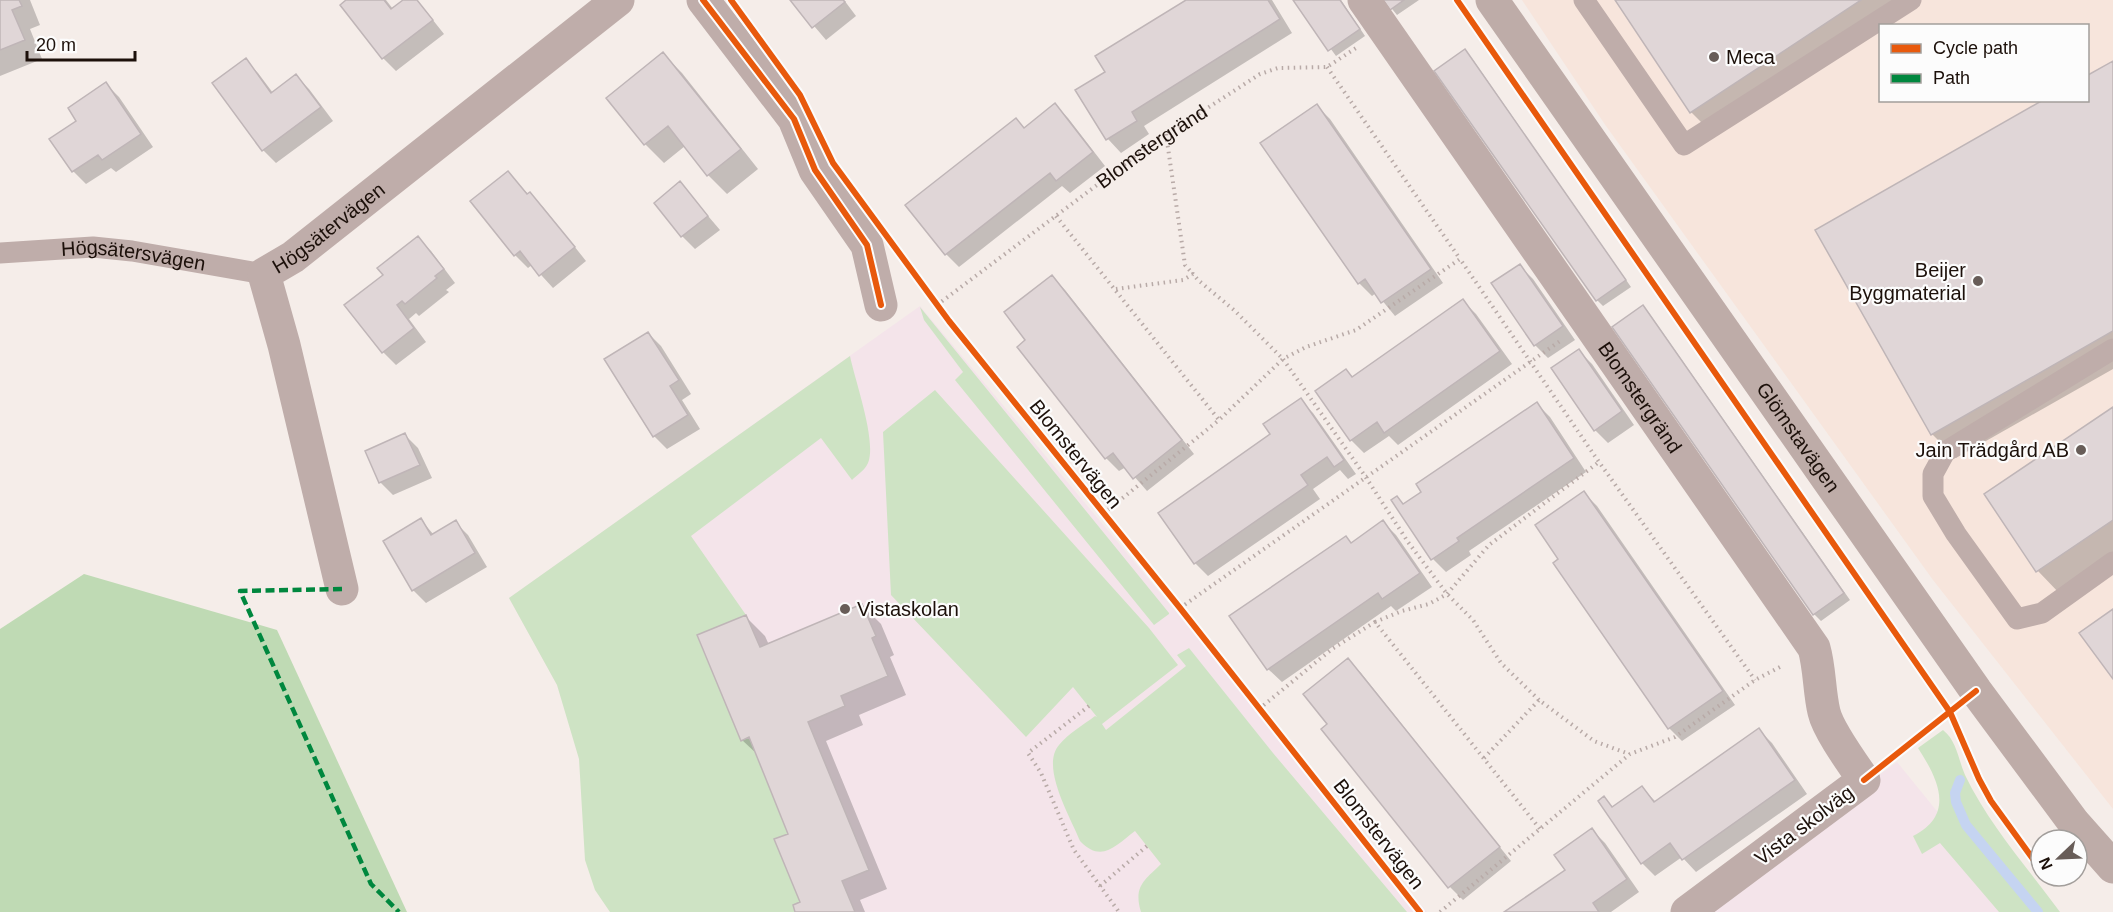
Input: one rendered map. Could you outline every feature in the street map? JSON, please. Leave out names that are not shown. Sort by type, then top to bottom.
[{"type":"main road","name":"Glömstavägen","points":[[1492,0],[1976,691],[2074,823],[2113,867]]},
{"type":"street","name":"Högsätervägen","points":[[342,589],[264,274],[293,257],[618,0]]},
{"type":"street","points":[[703,0],[794,119],[815,170],[867,245],[881,305]]},
{"type":"street","name":"Blomstergränd","points":[[1364,0],[1814,648],[1819,664],[1824,714],[1846,755],[1864,780]]},
{"type":"street","name":"Vista skolväg","points":[[1687,912],[1864,780]]},
{"type":"lane","points":[[1584,0],[1684,145],[1911,0]]},
{"type":"lane","name":"Högsätersvägen","points":[[0,253],[93,247],[132,250],[264,274]]},
{"type":"lane","points":[[2113,349],[1945,452],[1933,474],[1933,496],[1956,534],[2017,619],[2042,613],[2113,562]]},
{"type":"path","points":[[1384,29],[1327,67],[1599,462],[1755,680]]},
{"type":"path","points":[[1166,134],[1185,265],[1198,280],[1234,310],[1283,359],[1408,542],[1447,594],[1473,620],[1501,663],[1539,700],[1594,741],[1630,754]]},
{"type":"path","points":[[1056,216],[1219,420]]},
{"type":"path","points":[[1103,514],[1219,420],[1283,359],[1306,347],[1356,330],[1460,259]]},
{"type":"path","points":[[1116,289],[1183,280],[1193,274]]},
{"type":"path","points":[[930,296],[943,313]]},
{"type":"path","points":[[1180,608],[1365,476],[1589,322]]},
{"type":"path","points":[[1259,709],[1332,649],[1375,622],[1402,611],[1429,604],[1447,594],[1489,545],[1599,462]]},
{"type":"path","points":[[1173,599],[1187,617]]},
{"type":"path","points":[[1375,622],[1540,829]]},
{"type":"path","points":[[1440,912],[1630,754],[1675,737],[1755,680],[1814,648]]},
{"type":"path","points":[[1252,700],[1266,718]]},
{"type":"path","points":[[1484,759],[1539,700]]},
{"type":"path","points":[[1089,706],[1028,753],[1041,773],[1074,850],[1119,912]]},
{"type":"path","points":[[1101,886],[1147,846]]},
{"type":"shaded area","points":[[1522,0],[2113,0],[2113,809],[1933,580],[1606,126]]},
{"type":"shaded area","name":"Vistaskolan","points":[[920,306],[1427,912],[683,912],[509,598]]},
{"type":"shaded area","points":[[1897,762],[2019,912],[1687,912],[1864,786]]},
{"type":"green space","points":[[920,307],[1169,614],[1154,625],[955,380],[963,372],[924,320]]},
{"type":"green space","points":[[850,356],[868,426],[870,453],[865,468],[852,480],[821,438],[691,536],[746,615],[697,636],[741,740],[749,737],[788,834],[775,839],[800,902],[793,905],[795,912],[610,912],[595,890],[585,860],[579,759],[557,685],[509,598]]},
{"type":"green space","points":[[935,390],[1149,628],[1178,665],[1102,724],[1106,730],[1186,666],[1177,655],[1189,648],[1273,753],[1407,912],[1141,912],[1138,896],[1142,884],[1161,864],[1135,831],[1109,850],[1102,852],[1088,848],[1080,841],[1055,779],[1054,754],[1059,745],[1095,716],[1097,717],[1073,687],[1026,737],[891,595],[883,432]]},
{"type":"green space","points":[[84,574],[277,630],[407,912],[0,912],[0,629]]},
{"type":"green space","points":[[1943,730],[1948,734],[1965,775],[1985,811],[2029,871],[2029,888],[2042,888],[2060,912],[1999,912],[1940,843],[1922,854],[1913,836],[1935,817],[1939,807],[1939,795],[1932,772],[1918,748]]},
{"type":"building","points":[[0,0],[19,0],[22,6],[12,10],[25,40],[0,50]]},
{"type":"building","points":[[346,0],[384,0],[391,9],[403,0],[417,0],[433,20],[382,59],[340,5]]},
{"type":"building","points":[[790,0],[843,0],[845,2],[812,28]]},
{"type":"building","points":[[1186,0],[1268,0],[1280,19],[1132,112],[1137,121],[1106,140],[1075,90],[1105,72],[1095,56]]},
{"type":"building","points":[[1293,0],[1340,0],[1360,29],[1328,51]]},
{"type":"building","points":[[1383,0],[1404,0],[1390,10]]},
{"type":"building","name":"Meca","points":[[1615,0],[1861,0],[1690,113]]},
{"type":"building","points":[[1465,49],[1626,280],[1596,301],[1434,71]]},
{"type":"building","points":[[663,52],[741,149],[707,176],[668,126],[644,145],[606,98]]},
{"type":"building","points":[[246,58],[271,93],[296,74],[321,107],[262,151],[212,83]]},
{"type":"building","name":"Beijer Byggmaterial","points":[[2113,61],[2113,331],[1931,435],[1815,230],[2039,102],[2089,102],[2089,74]]},
{"type":"building","points":[[106,82],[141,134],[102,160],[98,155],[72,172],[49,139],[76,121],[68,108]]},
{"type":"building","points":[[1055,103],[1093,152],[1056,181],[1050,173],[945,255],[905,205],[1016,118],[1024,128]]},
{"type":"building","points":[[1317,104],[1431,269],[1381,303],[1365,279],[1358,284],[1260,143]]},
{"type":"building","points":[[508,171],[527,194],[530,192],[575,247],[539,276],[520,251],[514,256],[470,201]]},
{"type":"building","points":[[680,181],[708,216],[681,237],[654,203]]},
{"type":"building","points":[[418,236],[444,269],[435,276],[437,278],[405,304],[402,301],[397,305],[414,328],[382,353],[344,305],[383,275],[377,268]]},
{"type":"building","points":[[1520,264],[1563,326],[1534,346],[1491,283]]},
{"type":"building","points":[[1052,275],[1182,440],[1133,479],[1113,453],[1105,459],[1017,347],[1025,340],[1004,312]]},
{"type":"building","points":[[1463,299],[1500,351],[1384,433],[1377,422],[1350,441],[1315,391],[1346,369],[1352,377]]},
{"type":"building","points":[[1643,305],[1844,593],[1813,615],[1612,327]]},
{"type":"building","points":[[648,332],[679,380],[670,386],[688,415],[653,437],[604,359]]},
{"type":"building","points":[[1579,349],[1622,411],[1594,431],[1551,368]]},
{"type":"building","points":[[1301,398],[1344,460],[1334,467],[1327,457],[1301,475],[1308,485],[1194,564],[1158,513],[1270,434],[1263,424]]},
{"type":"building","points":[[1537,402],[1574,458],[1457,538],[1459,541],[1431,560],[1391,500],[1397,496],[1403,504],[1421,492],[1416,484]]},
{"type":"building","name":"Jain Trädgård AB","points":[[2113,407],[2113,520],[2036,572],[1984,494]]},
{"type":"building","points":[[405,433],[420,465],[379,483],[365,451]]},
{"type":"building","points":[[1584,491],[1723,691],[1668,729],[1553,563],[1558,559],[1535,525]]},
{"type":"building","points":[[421,518],[431,535],[456,520],[475,553],[412,591],[383,541]]},
{"type":"building","points":[[1383,520],[1420,573],[1382,599],[1378,593],[1267,670],[1229,616],[1346,536],[1351,543]]},
{"type":"building","name":"Vistaskolan","points":[[862,604],[876,636],[872,638],[888,676],[841,696],[845,706],[808,722],[869,870],[842,881],[855,912],[795,912],[793,905],[800,902],[774,839],[788,834],[749,737],[741,741],[697,635],[746,615],[760,647]]},
{"type":"building","points":[[2113,609],[2113,679],[2079,633]]},
{"type":"building","points":[[1348,658],[1500,847],[1448,888],[1321,729],[1327,724],[1303,694]]},
{"type":"building","points":[[1759,728],[1795,780],[1682,860],[1670,843],[1641,864],[1598,801],[1604,796],[1612,807],[1642,786],[1654,802]]},
{"type":"building","points":[[1592,828],[1627,879],[1593,903],[1599,912],[1504,912],[1565,870],[1554,855]]},
{"type":"waterway","points":[[1960,780],[1955,793],[1956,802],[1966,825],[2038,912]]},
{"type":"marked path","points":[[342,589],[240,591],[371,884],[399,912]]},
{"type":"cycle path","points":[[703,0],[794,119],[815,170],[867,245],[881,305]]},
{"type":"cycle path","name":"Blomstervägen","points":[[731,0],[800,95],[833,163],[949,321],[1420,912]]},
{"type":"cycle path","points":[[1457,0],[1950,712],[1991,801],[2029,853]]},
{"type":"cycle path","points":[[1864,780],[1976,691]]},
{"type":"place","name":"Meca","points":[[1714,57]]},
{"type":"place","name":"Beijer Byggmaterial","points":[[1978,281]]},
{"type":"place","name":"Jain Trädgård AB","points":[[2081,450]]},
{"type":"place","name":"Vistaskolan","points":[[845,609]]}]
